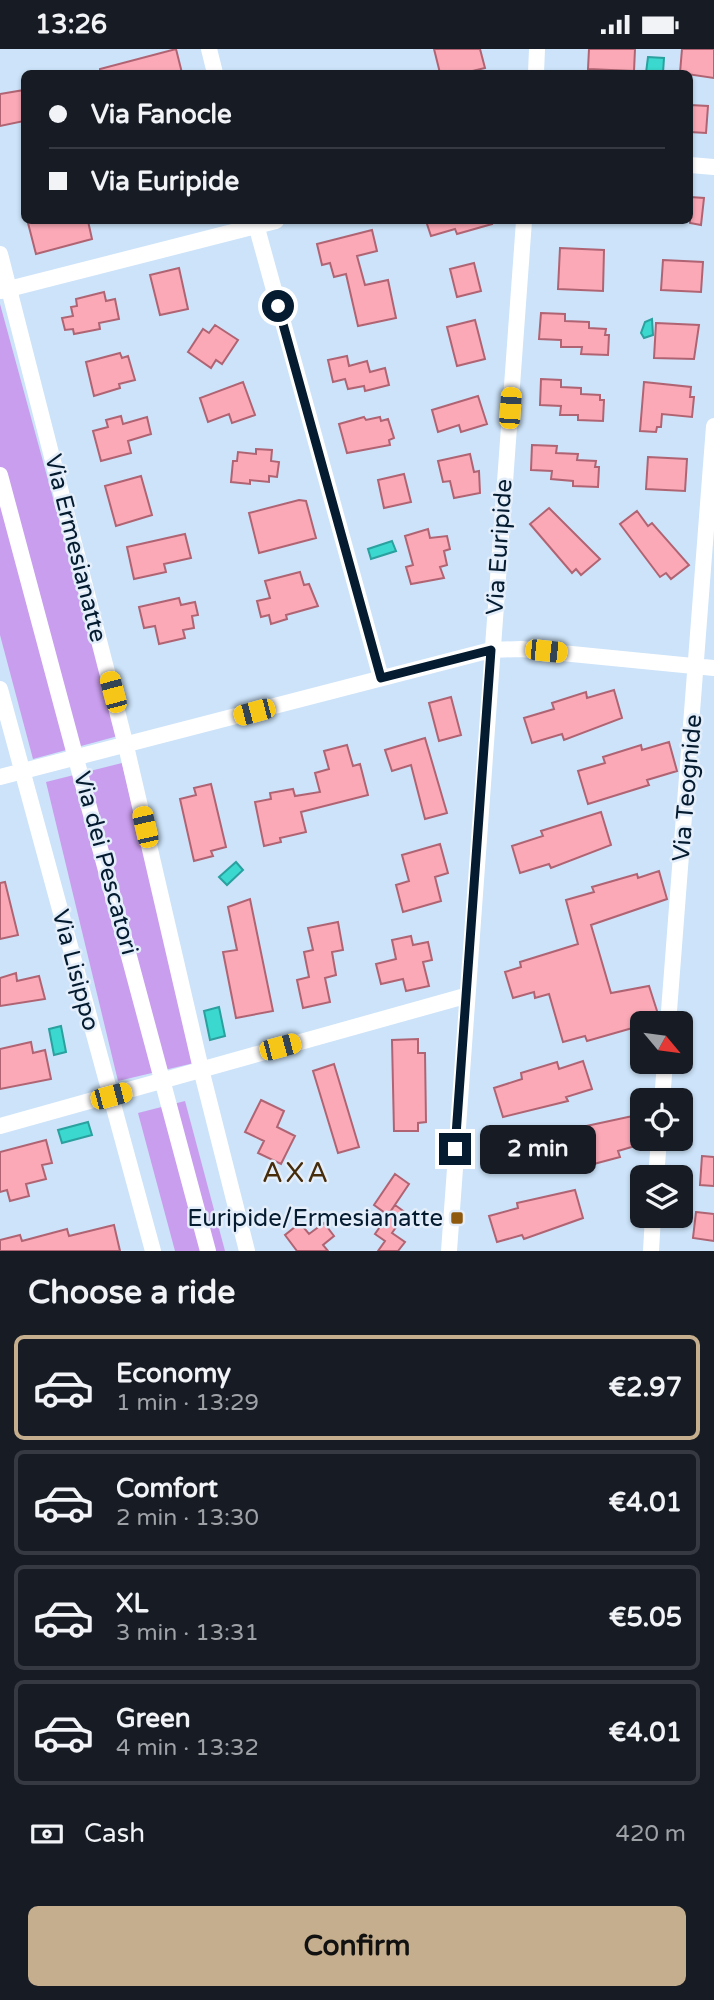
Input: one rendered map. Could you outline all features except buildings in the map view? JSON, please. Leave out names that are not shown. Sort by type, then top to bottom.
[{"type":"street","points":[[209,49],[214,70]]},
{"type":"street","points":[[536,70],[537,49]]},
{"type":"street","points":[[693,165],[714,167]]},
{"type":"street","points":[[5,290],[252,224]]},
{"type":"street","points":[[256,224],[381,678]]},
{"type":"street","name":"Via Euripide","points":[[449,1251],[465,996],[524,224]]},
{"type":"street","name":"Via Ermesianatte","points":[[0,254],[5,290],[126,746],[201,1069],[247,1251]]},
{"type":"street","name":"Via Teognide","points":[[669,1011],[714,426]]},
{"type":"street","name":"Via dei Pescatori","points":[[0,475],[208,1251]]},
{"type":"street","points":[[0,777],[491,650],[521,649],[714,668]]},
{"type":"street","name":"Via Lisippo","points":[[0,689],[153,1251]]},
{"type":"street","points":[[0,1126],[465,996]]},
{"type":"street","points":[[651,1251],[652,1228]]},
{"type":"shaded area","points":[[648,57],[664,58],[663,70],[646,70]]},
{"type":"shaded area","points":[[0,304],[118,736],[33,759],[0,635]]},
{"type":"shaded area","points":[[652,319],[653,335],[644,338],[641,333],[645,322]]},
{"type":"shaded area","points":[[392,541],[396,551],[371,559],[368,549]]},
{"type":"shaded area","points":[[122,763],[194,1063],[118,1081],[46,782]]},
{"type":"shaded area","points":[[236,862],[243,870],[227,885],[219,877]]},
{"type":"shaded area","points":[[219,1007],[225,1036],[210,1040],[204,1011]]},
{"type":"shaded area","points":[[61,1026],[66,1052],[54,1055],[49,1029]]},
{"type":"shaded area","points":[[185,1101],[225,1251],[175,1251],[138,1113]]},
{"type":"shaded area","points":[[88,1122],[92,1135],[62,1143],[58,1130]]},
{"type":"place","name":"Euripide/Ermesianatte","points":[[457,1218]]},
{"type":"district","name":"AXA","points":[[296,1172]]},
{"type":"route","points":[[278,306],[381,678],[491,650],[455,1149]]}]
